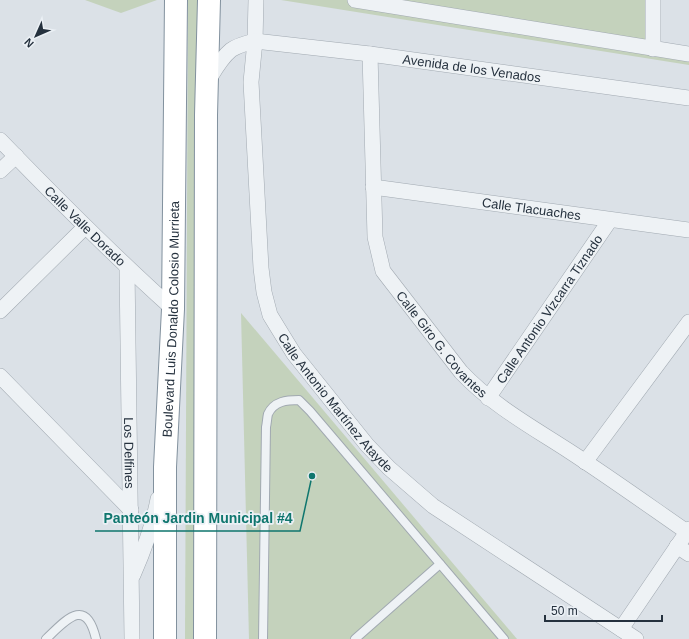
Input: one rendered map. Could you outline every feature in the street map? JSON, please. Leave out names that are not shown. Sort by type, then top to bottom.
[{"type":"highway","name":"Boulevard Luis Donaldo Colosio Murrieta","points":[[165,639],[165,467],[173,309],[176,0]]},
{"type":"highway","points":[[205,639],[206,84],[209,0]]},
{"type":"street","name":"Calle Antonio Martínez Atayde","points":[[256,0],[255,40],[251,82],[261,268],[264,292],[270,315],[299,360],[367,445],[389,468],[433,506],[636,639]]},
{"type":"street","points":[[354,0],[689,54]]},
{"type":"street","points":[[653,0],[653,49]]},
{"type":"street","points":[[206,84],[218,65],[231,50],[255,40]]},
{"type":"street","name":"Avenida de los Venados","points":[[255,40],[370,54],[689,98]]},
{"type":"street","name":"Calle Giro G. Covantes","points":[[370,54],[375,237],[384,271],[461,372],[488,398],[688,531]]},
{"type":"street","name":"Calle Valle Dorado","points":[[0,140],[85,227],[127,268],[173,309]]},
{"type":"street","points":[[0,172],[16,156]]},
{"type":"street","name":"Calle Tlacuaches","points":[[373,187],[689,230]]},
{"type":"street","name":"Calle Antonio Vizcarra Tiznado","points":[[488,398],[610,220]]},
{"type":"street","points":[[0,311],[85,227]]},
{"type":"street","name":"Los Delfines","points":[[127,268],[132,639]]},
{"type":"street","points":[[585,462],[689,322]]},
{"type":"street","points":[[0,376],[130,510]]},
{"type":"street","points":[[132,579],[146,547],[154,522],[165,467]]},
{"type":"street","points":[[621,629],[683,550],[688,531]]},
{"type":"lane","points":[[263,639],[266,427],[268,414],[274,406],[284,400],[299,400],[310,411],[504,639]]},
{"type":"lane","points":[[355,639],[440,564]]},
{"type":"lane","points":[[46,639],[66,619],[76,614],[82,615],[88,620],[94,629],[96,639]]},
{"type":"green space","points":[[85,0],[157,0],[121,13]]},
{"type":"green space","points":[[188,0],[204,0],[200,639],[185,639]]},
{"type":"green space","points":[[281,0],[652,0],[652,52],[689,50],[689,65]]},
{"type":"green space","points":[[241,313],[517,639],[249,639]]},
{"type":"place","name":"Panteón Jardin Municipal #4","points":[[312,476]]}]
